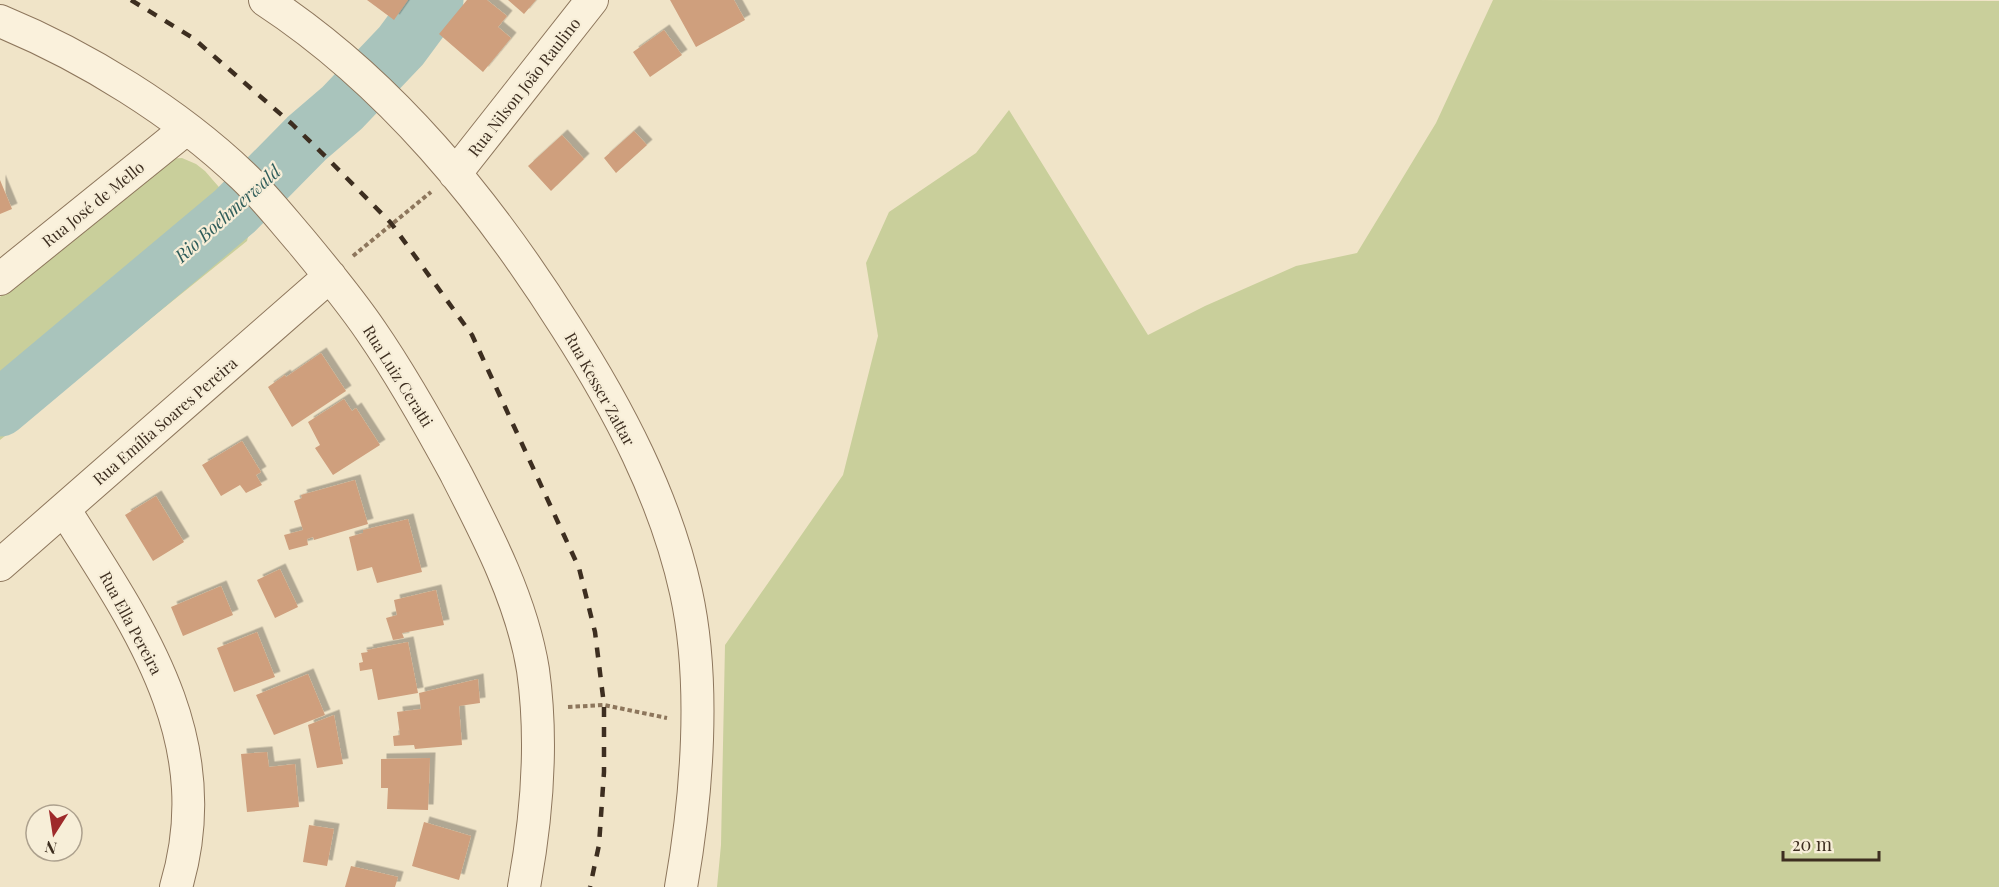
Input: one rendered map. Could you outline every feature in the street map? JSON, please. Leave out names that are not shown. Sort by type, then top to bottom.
[{"type":"street","name":"Rua Kesser Zattar","points":[[265,0],[303,10],[455,174],[537,283],[615,409],[649,483],[676,551],[686,593],[697,676],[697,724],[681,887]]},
{"type":"street","name":"Rua Nilson João Raulino","points":[[455,174],[592,0]]},
{"type":"street","name":"Rua Luiz Ceratti","points":[[0,21],[60,48],[100,71],[186,129],[244,177],[272,206],[330,276],[371,330],[401,378],[472,506],[522,625],[532,669],[537,710],[536,784],[524,887]]},
{"type":"street","name":"Rua José de Mello","points":[[0,279],[186,129]]},
{"type":"street","name":"Rua Emília Soares Pereira","points":[[0,565],[330,276]]},
{"type":"street","name":"Rua Ella Pereira","points":[[64,509],[119,596],[149,649],[182,736],[187,780],[188,821],[184,859],[176,887]]},
{"type":"path","points":[[330,276],[392,223],[455,174]]},
{"type":"path","points":[[537,710],[604,705],[697,724]]},
{"type":"green space","points":[[1493,0],[1999,1],[1999,887],[717,887],[721,845],[725,645],[843,475],[878,336],[866,263],[889,212],[976,153],[1009,110],[1148,335],[1205,306],[1296,266],[1357,253],[1436,123]]},
{"type":"green space","points":[[182,158],[205,171],[251,224],[247,241],[0,440],[0,297],[162,159]]},
{"type":"building","points":[[367,0],[408,0],[394,20]]},
{"type":"building","points":[[467,0],[487,0],[507,16],[498,27],[511,38],[483,72],[439,34]]},
{"type":"building","points":[[508,0],[536,0],[524,14]]},
{"type":"building","points":[[670,0],[734,0],[745,20],[696,47]]},
{"type":"building","points":[[664,30],[682,55],[650,77],[633,52]]},
{"type":"building","points":[[634,131],[647,145],[616,173],[604,158]]},
{"type":"building","points":[[562,135],[584,159],[551,191],[528,166]]},
{"type":"building","points":[[0,180],[12,209],[0,214]]},
{"type":"building","points":[[321,353],[346,391],[292,427],[268,387]]},
{"type":"building","points":[[344,399],[352,411],[356,408],[380,445],[333,475],[315,448],[320,445],[308,422]]},
{"type":"building","points":[[242,441],[261,472],[256,475],[262,485],[246,493],[240,485],[221,496],[202,465]]},
{"type":"building","points":[[355,480],[368,524],[314,540],[313,537],[307,539],[308,545],[289,550],[284,535],[303,530],[294,501],[302,498],[301,495]]},
{"type":"building","points":[[156,496],[184,542],[153,561],[125,515]]},
{"type":"building","points":[[408,519],[422,572],[377,583],[372,567],[357,571],[349,537],[363,533],[363,530]]},
{"type":"building","points":[[280,569],[298,607],[275,618],[257,580]]},
{"type":"building","points":[[221,586],[233,615],[183,636],[171,607]]},
{"type":"building","points":[[436,590],[444,625],[402,633],[404,638],[393,640],[386,618],[397,615],[394,600]]},
{"type":"building","points":[[257,632],[275,677],[234,692],[217,648]]},
{"type":"building","points":[[408,642],[418,693],[378,700],[372,669],[360,671],[359,663],[363,662],[361,653]]},
{"type":"building","points":[[308,674],[325,715],[274,735],[256,695]]},
{"type":"building","points":[[478,679],[480,703],[459,706],[462,745],[415,749],[414,745],[394,746],[393,736],[400,735],[397,712],[421,709],[419,693]]},
{"type":"building","points":[[334,715],[343,764],[317,768],[308,725]]},
{"type":"building","points":[[267,752],[269,767],[295,764],[299,807],[247,812],[241,754]]},
{"type":"building","points":[[430,758],[428,810],[387,809],[388,788],[381,788],[381,759]]},
{"type":"building","points":[[424,822],[471,836],[459,880],[412,866]]},
{"type":"building","points":[[309,825],[334,829],[327,866],[303,862]]},
{"type":"building","points":[[351,866],[398,877],[395,887],[345,887]]},
{"type":"waterway","name":"Rio Boehmerwald","points":[[0,408],[235,211],[307,138],[342,108],[401,46],[435,0]]},
{"type":"railway","points":[[131,0],[193,38],[292,124],[327,158],[391,223],[472,335],[579,568],[595,632],[604,705],[604,772],[599,845],[590,887]]}]
